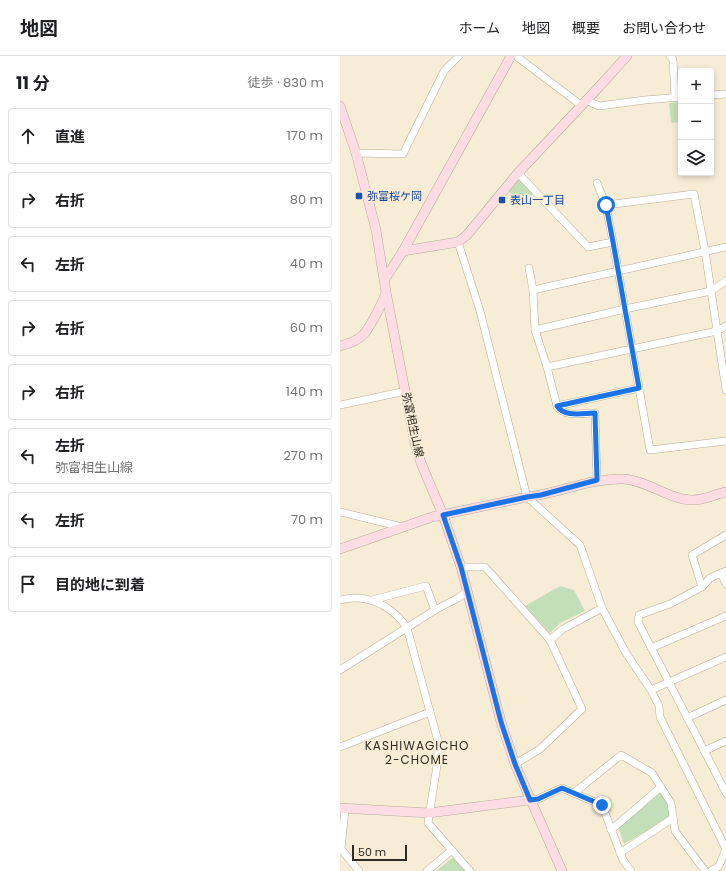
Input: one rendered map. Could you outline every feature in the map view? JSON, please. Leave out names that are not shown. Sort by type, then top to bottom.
[{"type":"street","points":[[356,153],[403,154],[444,71],[459,56]]},
{"type":"street","points":[[385,279],[403,251],[511,56]]},
{"type":"street","points":[[516,56],[584,102],[599,106],[678,97],[673,57]]},
{"type":"street","points":[[403,251],[458,242],[468,235],[518,173],[627,56]]},
{"type":"street","points":[[714,95],[726,94]]},
{"type":"street","name":"弥富相生山線","points":[[340,106],[344,131],[356,153],[376,230],[386,292],[415,443],[421,463],[443,515],[461,567],[501,722],[515,764],[562,871]]},
{"type":"street","points":[[518,173],[588,247],[613,242]]},
{"type":"street","points":[[597,183],[606,205],[650,450],[726,441]]},
{"type":"street","points":[[606,205],[694,194],[705,252],[726,390]]},
{"type":"street","points":[[458,242],[480,311],[527,497],[580,544],[602,608],[626,653],[651,690],[659,706],[660,717],[726,849],[719,866],[711,871]]},
{"type":"street","points":[[533,290],[726,247]]},
{"type":"street","points":[[529,268],[533,290],[536,330],[557,406],[560,411],[566,414],[595,413],[597,480]]},
{"type":"street","points":[[536,330],[711,291],[726,281]]},
{"type":"street","points":[[340,346],[349,344],[363,335],[382,304],[386,292]]},
{"type":"street","points":[[547,367],[717,330],[726,326]]},
{"type":"street","points":[[557,406],[639,388]]},
{"type":"street","points":[[340,405],[406,391]]},
{"type":"street","points":[[340,549],[402,527],[443,515],[541,495],[597,480],[624,479],[634,481],[682,498],[694,500],[726,492]]},
{"type":"street","points":[[340,512],[402,527]]},
{"type":"street","points":[[702,587],[692,555],[726,535]]},
{"type":"street","points":[[461,567],[485,567],[550,640],[582,709],[540,749],[515,764]]},
{"type":"street","points":[[726,584],[723,573],[710,578],[702,587],[670,604],[639,615],[638,622],[704,751],[724,784],[726,793]]},
{"type":"street","points":[[372,600],[426,586],[435,610]]},
{"type":"street","points":[[340,670],[435,610],[467,592]]},
{"type":"street","points":[[340,600],[355,598],[372,600],[389,608],[407,628],[438,741],[438,759],[428,823],[470,871]]},
{"type":"street","points":[[550,640],[563,629],[602,608]]},
{"type":"street","points":[[651,648],[726,616]]},
{"type":"street","points":[[651,690],[726,657]]},
{"type":"street","points":[[687,718],[726,700]]},
{"type":"street","points":[[340,747],[430,712]]},
{"type":"street","points":[[704,751],[726,741]]},
{"type":"street","points":[[574,793],[621,755],[652,773],[671,803],[675,831],[705,871]]},
{"type":"street","points":[[611,830],[661,787]]},
{"type":"street","points":[[359,871],[341,849],[343,808],[429,814],[538,799],[562,788],[602,805],[623,860],[631,871]]},
{"type":"street","points":[[620,853],[673,818]]},
{"type":"street","points":[[427,871],[452,850]]},
{"type":"green space","points":[[678,102],[678,122],[671,123],[669,103]]},
{"type":"green space","points":[[518,177],[534,194],[517,198],[507,190]]},
{"type":"green space","points":[[560,586],[574,590],[585,611],[560,623],[550,633],[525,606]]},
{"type":"green space","points":[[661,791],[669,804],[670,817],[624,844],[618,826]]},
{"type":"green space","points":[[455,856],[467,871],[436,871]]},
{"type":"place","name":"弥富桜ケ岡","points":[[359,196]]},
{"type":"place","name":"表山一丁目","points":[[502,200]]},
{"type":"district","name":"KASHIWAGICHO 2-CHOME","points":[[417,753]]},
{"type":"route","points":[[602,805],[562,788],[538,799],[530,800],[515,764],[501,722],[461,567],[443,515],[541,495],[597,480],[595,413],[566,414],[560,411],[557,406],[639,388],[606,205]]}]
